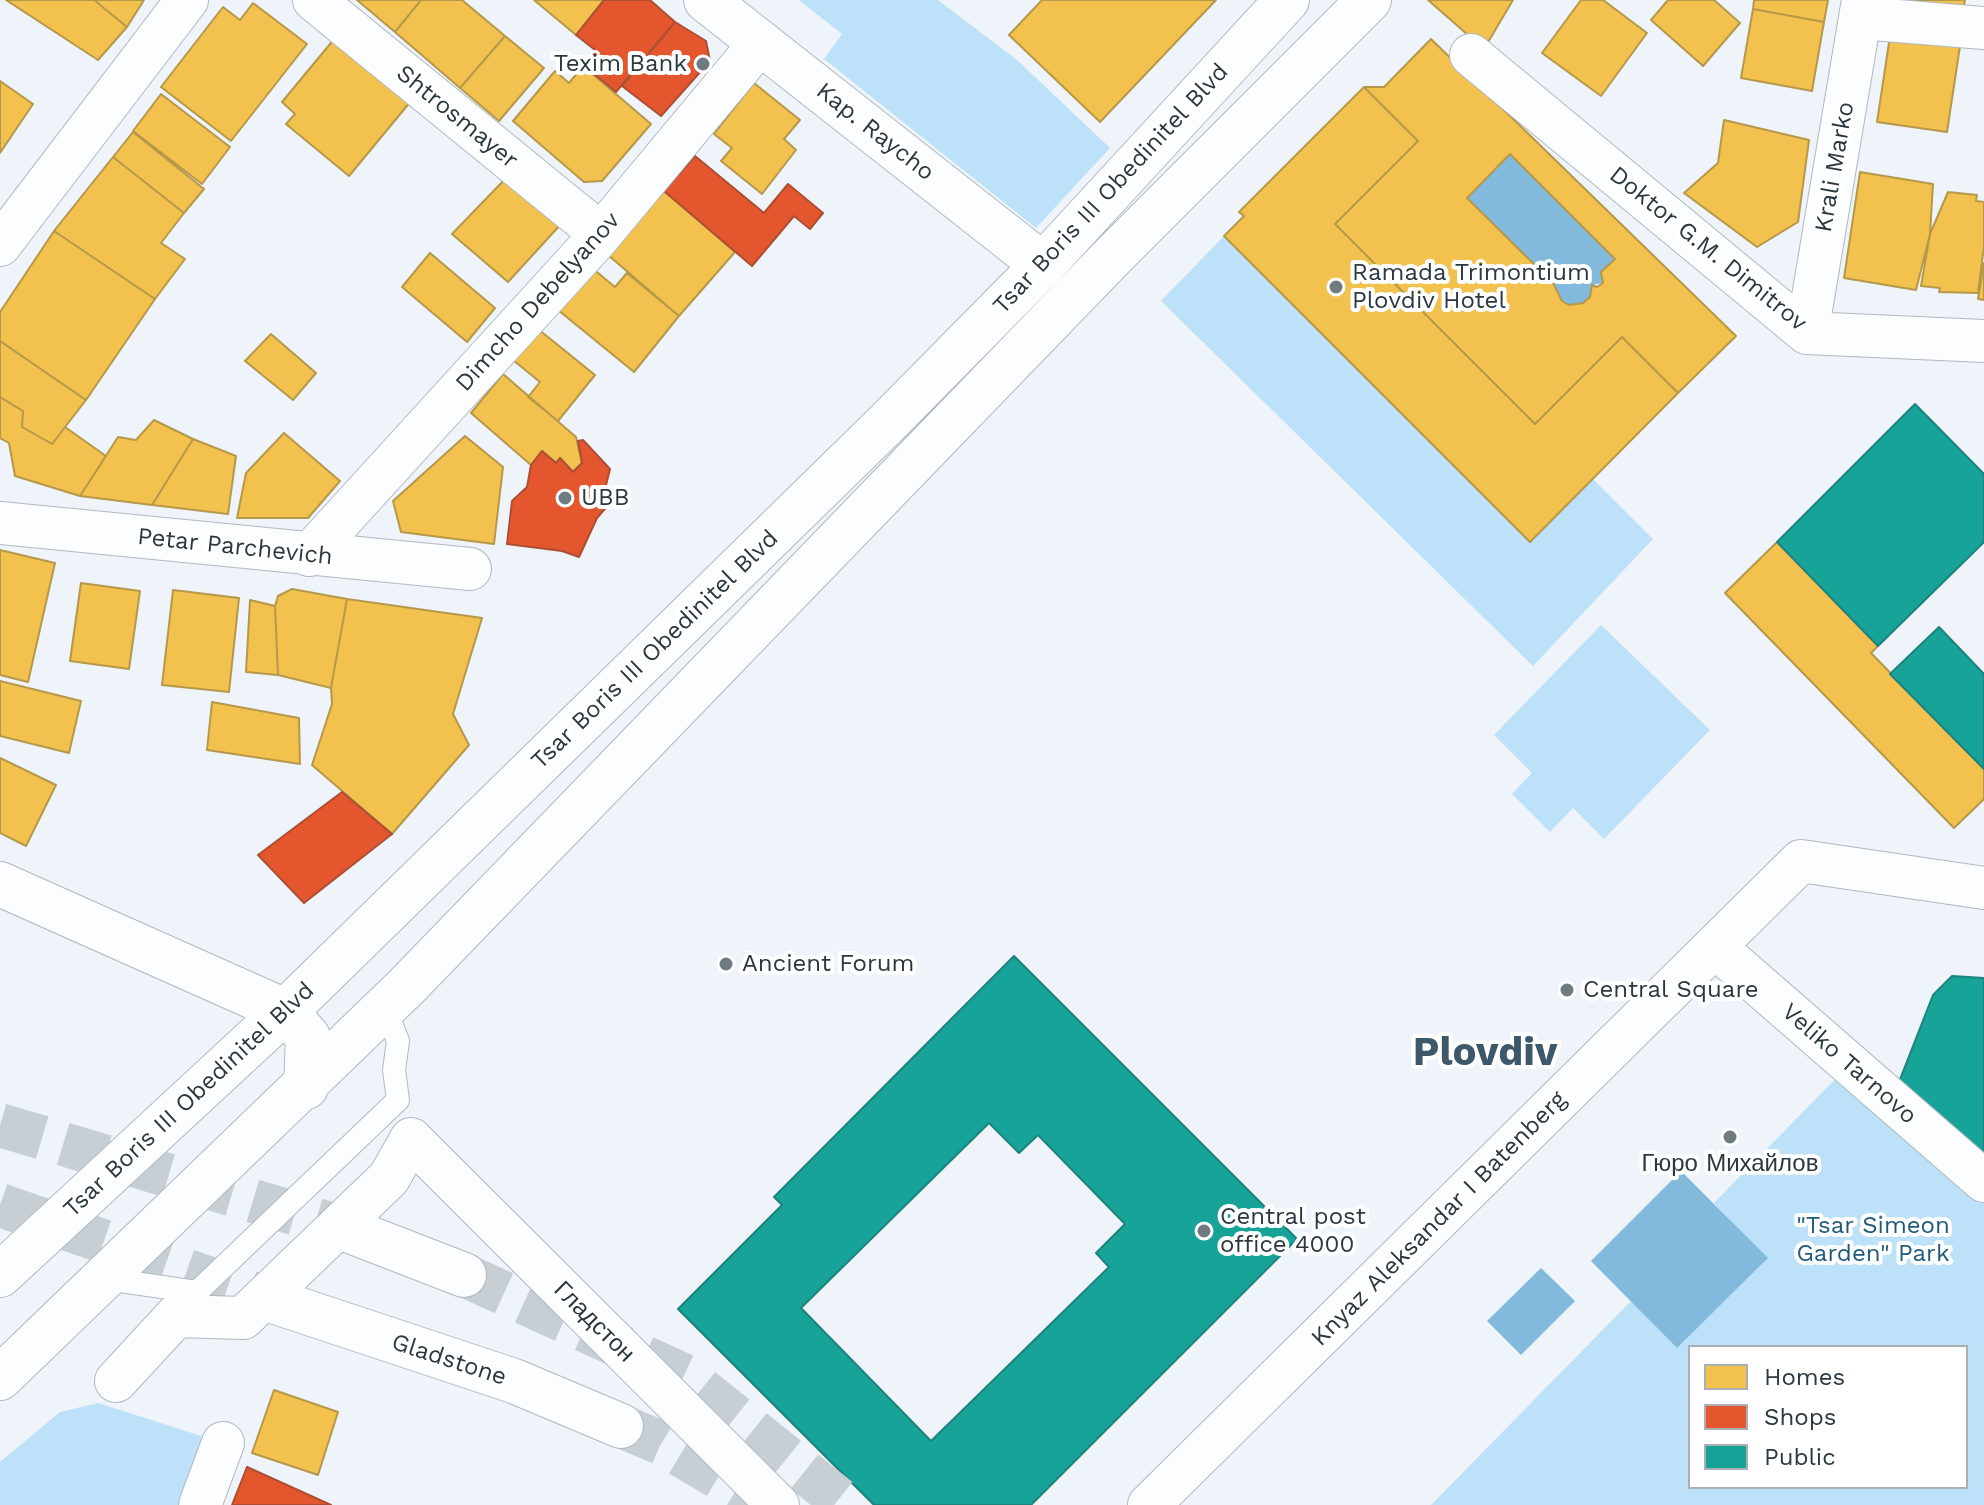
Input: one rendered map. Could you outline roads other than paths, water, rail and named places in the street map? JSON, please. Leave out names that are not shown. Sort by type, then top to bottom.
[{"type":"main road","name":"Kap. Raycho","points":[[706,0],[1043,265]]},
{"type":"main road","name":"Tsar Boris III Obedinitel Blvd","points":[[0,1275],[285,1011],[888,422],[1043,265],[1287,0]]},
{"type":"main road","name":"Tsar Boris III Obedinitel Blvd","points":[[306,1087],[1113,256],[1369,0]]},
{"type":"main road","points":[[0,884],[285,1011],[308,1037],[306,1087],[0,1378]]},
{"type":"main road","points":[[340,1227],[464,1275]]},
{"type":"main road","name":"Gladstone","points":[[276,1302],[514,1381],[621,1426]]},
{"type":"street","points":[[0,245],[187,0]]},
{"type":"street","name":"Shtrosmayer","points":[[314,0],[601,234]]},
{"type":"street","points":[[1862,9],[1984,28]]},
{"type":"street","name":"Krali Marko","points":[[1807,333],[1862,9]]},
{"type":"street","name":"Dimcho Debelyanov","points":[[309,555],[601,234],[761,42]]},
{"type":"street","name":"Doktor G.M. Dimitrov","points":[[1471,55],[1807,333],[1984,341]]},
{"type":"street","name":"Petar Parchevich","points":[[0,523],[470,569]]},
{"type":"street","name":"Knyaz Aleksandar I Batenberg","points":[[1149,1505],[1801,861],[1984,888]]},
{"type":"street","name":"Veliko Tarnovo","points":[[1715,947],[1984,1181]]},
{"type":"street","name":"Гладстон","points":[[116,1381],[176,1316],[243,1318],[389,1178],[411,1139],[778,1505]]},
{"type":"street","points":[[200,1505],[223,1443]]},
{"type":"lane","points":[[106,1279],[197,1292],[398,1100],[394,1070],[398,1041],[385,1008]]},
{"type":"tunnel","points":[[0,1125],[340,1227]]},
{"type":"tunnel","points":[[0,1205],[276,1302]]},
{"type":"tunnel","points":[[464,1275],[685,1376],[846,1505]]},
{"type":"tunnel","points":[[621,1426],[661,1443],[765,1505]]},
{"type":"place","name":"Texim Bank","points":[[703,64]]},
{"type":"place","name":"Ramada Trimontium Plovdiv Hotel","points":[[1336,287]]},
{"type":"place","name":"UBB","points":[[565,498]]},
{"type":"place","name":"Ancient Forum","points":[[726,964]]},
{"type":"place","name":"Central Square","points":[[1567,990]]},
{"type":"place","name":"Гюро Михайлов","points":[[1730,1137]]},
{"type":"place","name":"Central post office 4000","points":[[1204,1231]]},
{"type":"district","name":"Plovdiv","points":[[1485,1053]]},
{"type":"park label","name":"\"Tsar Simeon Garden\" Park","points":[[1873,1240]]}]
